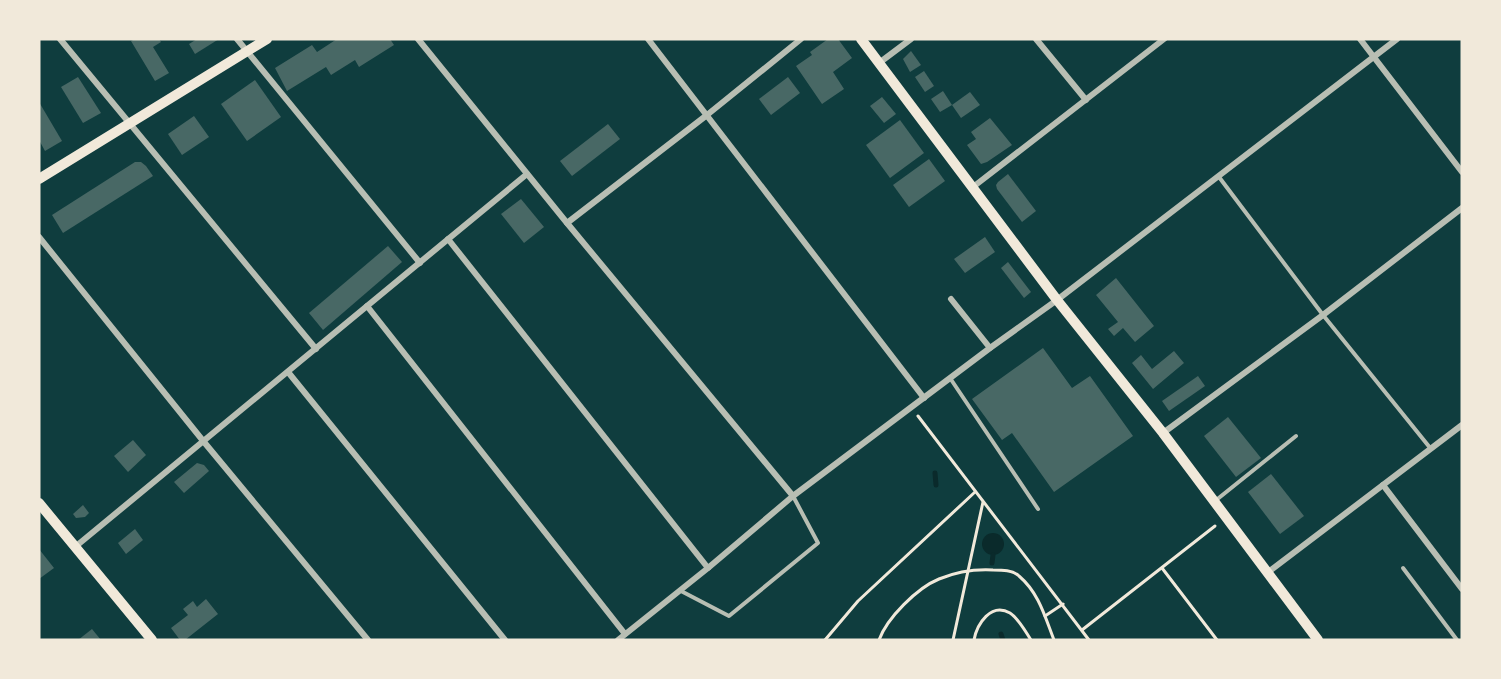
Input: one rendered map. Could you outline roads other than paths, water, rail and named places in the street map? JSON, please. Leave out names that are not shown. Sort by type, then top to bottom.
[{"type":"main road","points":[[39,179],[267,39]]},
{"type":"main road","points":[[861,39],[1057,300],[1163,433],[1318,640]]},
{"type":"main road","points":[[39,503],[152,640]]},
{"type":"street","points":[[60,39],[316,349]]},
{"type":"street","points":[[237,39],[420,262]]},
{"type":"street","points":[[418,39],[567,224],[793,496]]},
{"type":"street","points":[[648,39],[924,398]]},
{"type":"street","points":[[567,224],[801,39]]},
{"type":"street","points":[[879,63],[911,39]]},
{"type":"street","points":[[1036,39],[1086,100]]},
{"type":"street","points":[[973,187],[1164,39]]},
{"type":"street","points":[[1360,39],[1462,172]]},
{"type":"street","points":[[618,640],[793,496],[1057,300],[1397,39]]},
{"type":"street","points":[[75,547],[527,174]]},
{"type":"street","points":[[1163,433],[1323,315],[1462,208]]},
{"type":"street","points":[[39,237],[204,442],[368,640]]},
{"type":"street","points":[[448,239],[708,568]]},
{"type":"street","points":[[951,299],[990,348]]},
{"type":"street","points":[[367,306],[625,634]]},
{"type":"street","points":[[288,372],[505,640]]},
{"type":"street","points":[[1267,573],[1462,425]]},
{"type":"street","points":[[1383,485],[1462,589]]},
{"type":"lane","points":[[1218,176],[1323,315],[1431,449]]},
{"type":"lane","points":[[950,378],[1038,509]]},
{"type":"lane","points":[[1214,502],[1296,436]]},
{"type":"lane","points":[[680,590],[729,616],[818,543],[793,496]]},
{"type":"lane","points":[[1403,568],[1457,640]]},
{"type":"water","points":[[993,533],[1001,536],[1004,544],[1001,552],[993,555],[985,552],[982,544],[985,536]]},
{"type":"waterway","points":[[935,473],[936,485]]},
{"type":"waterway","points":[[992,563],[993,555]]},
{"type":"waterway","points":[[1001,634],[1003,640]]}]
